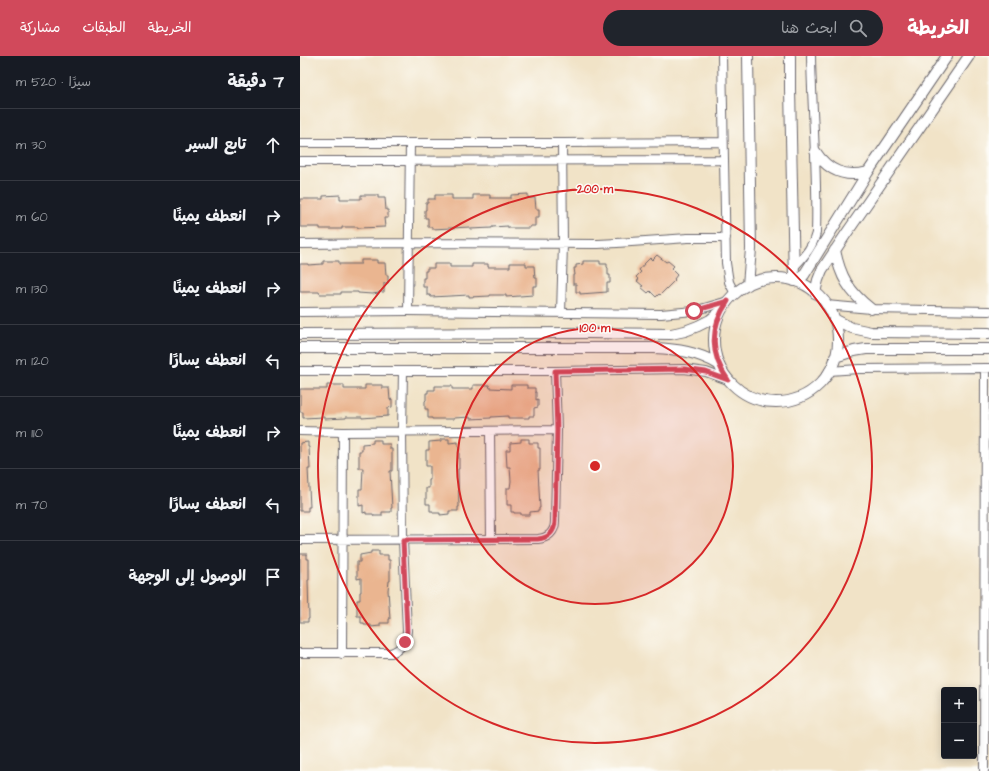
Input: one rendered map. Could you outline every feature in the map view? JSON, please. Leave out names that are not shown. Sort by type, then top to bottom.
[{"type":"street","points":[[300,312],[408,311],[561,314],[672,314],[705,308],[731,297],[748,285],[763,280],[779,278],[796,282],[815,293],[826,305],[834,319],[837,331],[835,357],[829,371],[818,385],[805,395],[789,400],[772,402],[755,398],[740,391],[728,380],[718,364],[714,337],[716,324],[721,311],[731,297],[726,270],[722,56]]},
{"type":"street","points":[[748,56],[751,249],[748,285]]},
{"type":"street","points":[[790,56],[794,267],[796,282]]},
{"type":"street","points":[[794,267],[812,247],[816,233],[815,151],[811,56]]},
{"type":"street","points":[[796,282],[804,275],[868,172],[947,56]]},
{"type":"street","points":[[815,293],[822,270],[969,56]]},
{"type":"street","points":[[300,143],[562,144],[723,142]]},
{"type":"street","points":[[408,311],[410,143]]},
{"type":"street","points":[[561,314],[562,144]]},
{"type":"street","points":[[815,151],[826,165],[842,173],[855,174],[868,172]]},
{"type":"street","points":[[300,161],[724,160]]},
{"type":"street","points":[[300,244],[617,244],[688,238],[726,238]]},
{"type":"street","points":[[835,250],[837,261],[846,283],[857,297],[871,308]]},
{"type":"street","points":[[826,305],[871,308],[989,311]]},
{"type":"street","points":[[300,334],[587,332],[671,334],[698,326],[710,320],[721,311]]},
{"type":"street","points":[[834,319],[852,328],[871,332],[989,333]]},
{"type":"street","points":[[300,348],[654,348],[684,351],[700,355],[718,364]]},
{"type":"street","points":[[835,357],[866,349],[989,349]]},
{"type":"street","points":[[829,371],[859,369],[987,368],[986,704],[984,771]]},
{"type":"street","points":[[300,371],[555,371],[684,369],[706,372],[728,380]]},
{"type":"street","points":[[300,653],[342,654],[391,652],[402,647],[405,642],[407,631],[403,540],[403,371]]},
{"type":"street","points":[[300,540],[542,539],[551,534],[555,526],[557,430],[555,371]]},
{"type":"street","points":[[300,431],[557,430]]},
{"type":"street","points":[[490,431],[491,539]]},
{"type":"street","points":[[342,654],[343,432]]},
{"type":"building","points":[[528,194],[528,198],[535,198],[536,209],[539,209],[539,217],[535,217],[535,226],[530,226],[530,228],[508,228],[508,226],[470,229],[470,227],[432,229],[432,227],[428,227],[428,218],[425,218],[426,203],[428,203],[428,199],[435,199],[435,195],[452,195],[452,199],[473,199],[473,195],[490,195],[490,198],[511,198],[511,195]]},
{"type":"building","points":[[340,195],[340,199],[361,199],[361,195],[378,195],[378,198],[385,198],[388,218],[384,218],[385,227],[342,227],[342,229],[320,229],[320,227],[300,227],[300,199],[323,199],[323,196]]},
{"type":"building","points":[[657,255],[674,266],[671,269],[677,275],[674,279],[675,280],[656,297],[650,291],[648,293],[641,287],[643,286],[637,281],[639,280],[636,277],[641,272],[639,270],[644,264],[650,258],[652,260]]},
{"type":"building","points":[[361,260],[377,260],[377,263],[385,263],[388,283],[384,283],[384,292],[372,294],[341,292],[341,294],[320,294],[319,292],[300,292],[300,264],[323,264],[323,261],[339,261],[339,264],[361,264]]},
{"type":"building","points":[[583,261],[600,261],[600,264],[607,264],[608,275],[610,275],[610,283],[607,283],[607,292],[580,294],[580,292],[576,292],[576,284],[573,284],[573,275],[575,275],[574,268],[576,268],[576,265],[583,264]]},
{"type":"building","points":[[510,263],[526,263],[526,266],[534,266],[537,286],[533,286],[533,295],[506,297],[506,295],[490,295],[469,297],[469,295],[431,297],[430,295],[427,295],[427,287],[423,287],[425,271],[427,271],[427,268],[434,268],[434,264],[450,264],[450,267],[472,267],[472,264],[488,264],[488,267],[510,267]]},
{"type":"building","points":[[327,385],[344,385],[344,389],[365,389],[365,385],[382,385],[382,388],[389,388],[390,400],[392,399],[392,407],[388,408],[388,416],[324,419],[324,417],[303,418],[303,412],[300,412],[300,389],[327,389]]},
{"type":"building","points":[[473,385],[489,385],[490,388],[511,389],[511,385],[527,385],[527,388],[535,388],[536,400],[538,399],[538,407],[534,408],[534,416],[529,416],[529,418],[508,418],[508,416],[470,419],[470,417],[454,419],[428,418],[428,409],[425,409],[425,401],[428,390],[435,390],[435,386],[452,386],[452,389],[473,389]]},
{"type":"building","points":[[441,439],[449,439],[449,443],[458,442],[459,507],[458,511],[449,511],[449,514],[440,515],[440,513],[433,513],[433,511],[430,511],[430,504],[426,504],[426,488],[429,488],[430,466],[426,466],[426,450],[429,450],[429,442],[441,441]]},
{"type":"building","points":[[521,439],[529,439],[529,443],[538,443],[538,448],[540,448],[540,470],[538,470],[540,508],[539,511],[530,512],[530,515],[521,515],[521,513],[511,512],[511,505],[507,505],[507,488],[510,488],[511,481],[510,467],[507,467],[506,450],[510,450],[510,443],[521,442]]},
{"type":"building","points":[[373,440],[381,440],[381,444],[390,444],[390,449],[392,449],[392,471],[390,471],[392,508],[391,512],[382,512],[382,516],[366,514],[366,512],[363,513],[363,505],[359,506],[359,489],[362,489],[363,468],[359,468],[359,451],[362,451],[362,444],[373,443]]},
{"type":"building","points":[[308,442],[310,507],[308,507],[308,511],[300,511],[300,443]]},
{"type":"building","points":[[371,551],[379,551],[379,555],[388,555],[388,560],[390,560],[390,581],[388,590],[390,619],[389,623],[380,623],[380,626],[371,627],[371,625],[364,625],[364,623],[361,623],[361,616],[357,616],[357,600],[360,600],[361,578],[357,579],[357,562],[360,562],[360,555],[371,553]]},
{"type":"building","points":[[300,554],[307,554],[307,559],[309,559],[308,622],[300,622]]},
{"type":"route","points":[[405,642],[407,631],[403,540],[542,539],[551,534],[555,526],[557,430],[555,371],[684,369],[706,372],[728,380],[718,364],[714,337],[716,324],[721,311],[728,301],[694,311]]}]
